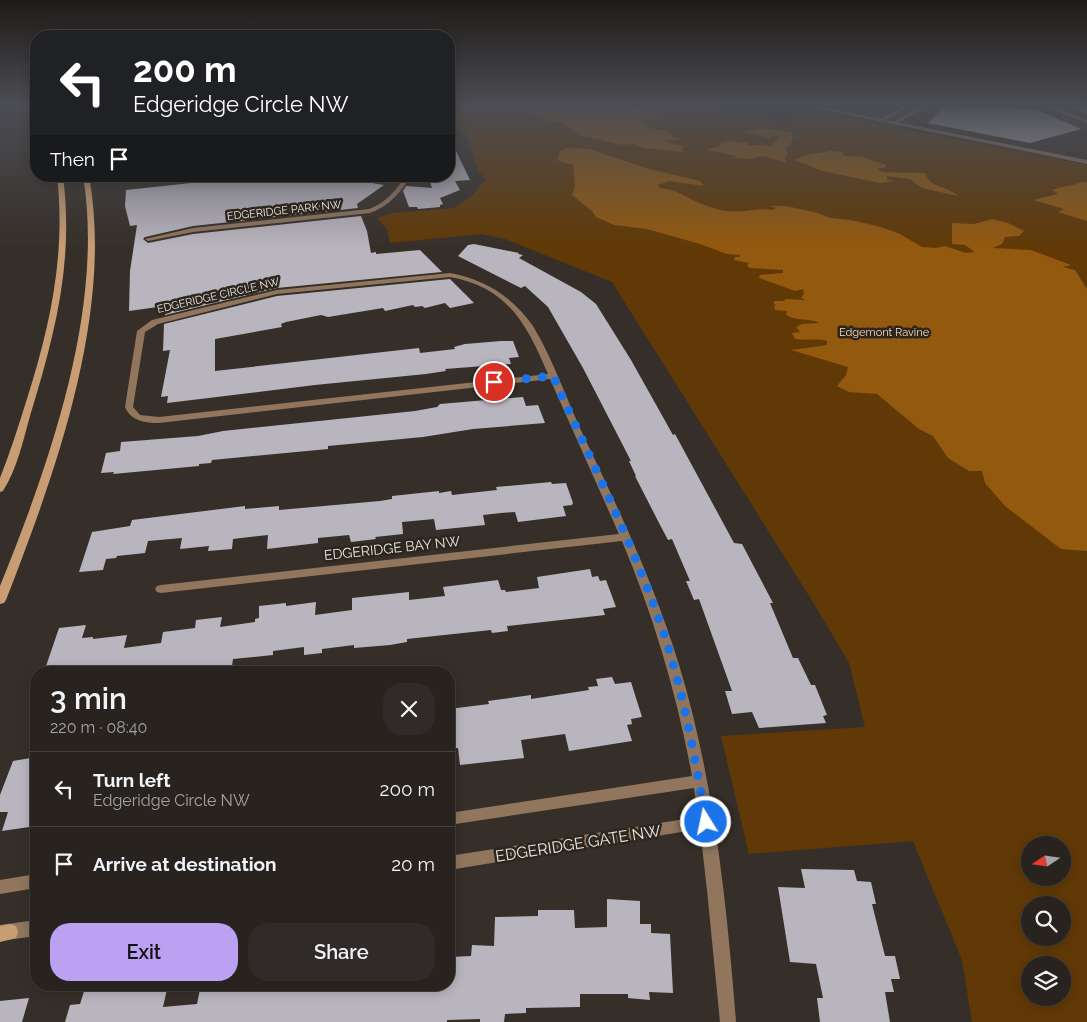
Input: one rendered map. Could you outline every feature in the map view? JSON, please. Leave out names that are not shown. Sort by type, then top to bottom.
[{"type":"main road","points":[[0,489],[9,468],[45,357],[62,253],[64,216],[61,182]]},
{"type":"main road","points":[[0,600],[44,483],[70,398],[82,342],[88,303],[92,236],[87,182]]},
{"type":"street","points":[[1040,153],[1087,162]]},
{"type":"street","name":"EDGERIDGE PARK NW","points":[[148,239],[193,230],[370,211],[381,206],[403,182]]},
{"type":"street","name":"EDGERIDGE CIRCLE NW","points":[[553,376],[159,420],[138,417],[132,414],[129,406],[139,335],[147,326],[155,322],[277,292],[445,275],[464,277],[482,285],[511,304],[534,333],[626,537],[644,578],[678,682],[696,758],[712,853],[728,1022]]},
{"type":"street","name":"EDGERIDGE BAY NW","points":[[162,589],[626,537]]},
{"type":"street","points":[[455,818],[699,782]]},
{"type":"street","name":"EDGERIDGE GATE NW","points":[[455,862],[706,822]]},
{"type":"street","points":[[0,887],[30,882]]},
{"type":"street","points":[[3,933],[30,929]]},
{"type":"green space","name":"Edgemont Ravine","points":[[472,153],[1024,153],[1087,165],[1087,1022],[972,1022],[962,960],[913,841],[749,854],[721,736],[865,727],[849,663],[816,607],[612,282],[505,239],[482,234],[390,243],[387,229],[377,218],[392,213],[454,208],[473,195],[486,179],[478,171]]},
{"type":"green space","points":[[559,153],[600,153],[649,169],[700,181],[704,186],[669,181],[658,185],[660,188],[677,192],[714,208],[738,211],[773,210],[776,208],[770,206],[786,206],[818,213],[830,218],[851,220],[881,227],[900,234],[922,247],[936,248],[945,246],[966,253],[975,252],[965,245],[952,244],[952,223],[974,224],[992,219],[1008,223],[1024,231],[1019,236],[1005,237],[1002,244],[993,248],[1031,250],[1071,265],[1063,267],[1075,270],[1087,289],[1087,551],[1061,549],[1005,506],[985,483],[982,471],[969,471],[948,458],[933,436],[919,429],[877,394],[849,392],[837,386],[846,375],[848,367],[791,350],[827,345],[827,341],[795,339],[792,333],[800,332],[796,327],[802,324],[819,323],[790,317],[786,315],[787,311],[775,310],[774,306],[776,305],[773,303],[775,301],[784,301],[786,299],[805,300],[801,298],[804,294],[803,289],[795,291],[759,278],[760,275],[783,273],[783,270],[750,268],[747,266],[749,263],[734,260],[735,257],[740,257],[740,255],[727,254],[647,229],[614,225],[596,217],[592,211],[572,195],[575,187],[573,165],[557,160]]},
{"type":"green space","points":[[720,153],[788,154],[785,156],[786,162],[763,156],[749,159],[735,158],[736,156]]},
{"type":"green space","points":[[842,153],[845,156],[863,157],[886,165],[886,167],[877,169],[883,172],[923,173],[935,185],[949,190],[958,196],[922,188],[910,179],[887,176],[887,180],[896,181],[880,183],[823,171],[795,160],[805,155]]},
{"type":"green space","points":[[1087,182],[1087,221],[1058,212],[1064,209],[1033,200],[1058,194],[1052,190]]},
{"type":"building","points":[[455,153],[457,153],[470,180],[455,181]]},
{"type":"building","points":[[455,181],[460,190],[440,198],[443,204],[440,207],[418,209],[417,207],[409,207],[403,191],[406,186],[432,188],[430,182]]},
{"type":"building","points":[[200,182],[373,182],[384,185],[357,204],[358,208],[193,226],[143,239],[148,243],[193,234],[361,216],[367,231],[371,253],[420,250],[442,272],[277,288],[165,315],[165,306],[129,311],[130,271],[137,225],[130,226],[125,206],[126,190]]},
{"type":"building","points":[[474,244],[519,253],[523,255],[519,258],[581,292],[596,304],[631,360],[673,435],[675,434],[734,543],[742,544],[773,603],[770,603],[793,658],[798,658],[811,685],[815,685],[827,715],[823,716],[826,723],[759,728],[752,712],[732,714],[725,691],[732,691],[699,599],[694,600],[686,581],[690,581],[672,539],[668,540],[658,521],[635,476],[629,461],[631,461],[583,368],[548,307],[525,286],[521,288],[458,256],[468,245]]},
{"type":"building","points":[[450,279],[474,303],[450,308],[445,303],[425,308],[413,305],[385,311],[383,308],[328,317],[321,315],[286,322],[281,324],[282,327],[215,339],[215,371],[419,348],[420,353],[455,349],[454,347],[465,344],[501,341],[513,341],[519,357],[509,358],[511,364],[445,369],[446,371],[426,374],[167,403],[168,396],[161,397],[170,350],[163,351],[164,324],[277,296]]},
{"type":"building","points":[[523,397],[526,406],[538,405],[545,423],[473,429],[423,437],[328,446],[328,449],[212,460],[211,463],[199,464],[199,466],[113,474],[114,472],[101,473],[106,453],[120,451],[121,442],[198,436],[223,431],[415,411],[437,407],[440,404]]},
{"type":"building","points":[[551,482],[552,484],[566,483],[573,503],[572,505],[563,506],[566,516],[518,522],[515,512],[501,513],[483,515],[485,525],[436,530],[434,519],[402,522],[403,534],[351,542],[349,535],[318,538],[318,543],[267,549],[268,535],[233,539],[232,549],[208,551],[209,546],[180,549],[182,538],[148,541],[145,553],[106,559],[103,570],[79,572],[92,532],[130,526],[132,520],[245,506],[245,509],[279,506],[279,510],[380,501],[392,499],[392,496],[439,491],[439,493],[451,491],[452,495],[497,490],[496,487]]},
{"type":"building","points":[[590,569],[592,577],[598,576],[600,581],[606,580],[616,607],[603,609],[605,615],[507,626],[508,631],[492,633],[491,630],[407,639],[407,642],[390,645],[354,648],[354,645],[322,649],[322,653],[304,655],[304,647],[273,651],[273,655],[233,659],[232,666],[46,666],[59,628],[86,625],[82,638],[93,637],[93,639],[127,635],[124,648],[161,643],[163,632],[195,628],[196,620],[222,617],[220,627],[255,622],[255,619],[259,618],[259,606],[286,603],[286,606],[316,602],[315,615],[352,610],[352,598],[409,592],[409,600],[445,596],[443,587],[498,580],[501,590],[506,592],[539,588],[537,577]]},
{"type":"building","points":[[612,677],[615,684],[631,682],[642,717],[631,719],[632,724],[627,725],[632,741],[569,751],[565,734],[521,740],[524,758],[460,765],[458,748],[455,748],[455,708],[489,704],[488,701],[531,695],[531,699],[589,690],[588,687],[598,686],[596,679]]},
{"type":"building","points":[[30,758],[30,827],[2,831],[8,812],[0,812],[0,795],[13,761]]},
{"type":"building","points":[[801,869],[854,870],[857,881],[871,882],[876,904],[872,904],[885,956],[895,956],[900,979],[891,979],[894,992],[885,992],[890,1022],[820,1022],[817,998],[823,998],[816,964],[790,962],[778,887],[805,888]]},
{"type":"building","points":[[607,899],[640,901],[640,924],[651,924],[651,933],[670,934],[673,993],[649,992],[650,1000],[628,998],[628,994],[580,994],[580,1007],[526,1008],[526,1013],[505,1014],[504,1022],[480,1022],[480,1019],[447,1020],[447,1022],[65,1022],[70,1005],[80,1004],[84,991],[167,991],[163,1007],[197,1004],[200,991],[455,991],[455,957],[471,956],[472,945],[494,946],[495,917],[538,916],[538,910],[574,910],[575,928],[607,927]]},
{"type":"building","points":[[29,998],[22,1022],[0,1022],[0,1001]]},
{"type":"route","points":[[494,382],[553,376],[644,578],[664,634],[678,682],[696,758],[706,822]]}]
